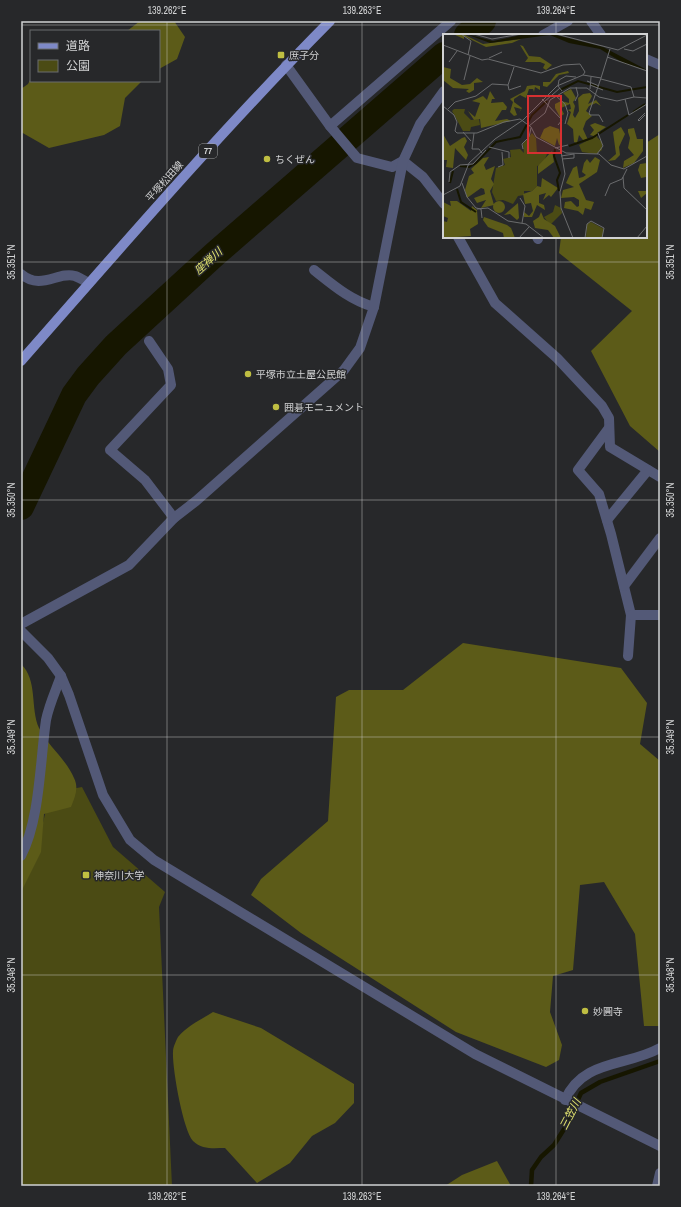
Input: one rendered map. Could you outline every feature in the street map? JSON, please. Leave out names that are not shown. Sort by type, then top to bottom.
[{"type":"main road","name":"平塚松田線","points":[[21,361],[89,283],[286,65],[330,21]]},
{"type":"street","points":[[331,128],[450,21]]},
{"type":"street","points":[[545,34],[568,21]]},
{"type":"street","points":[[591,21],[600,34]]},
{"type":"street","points":[[647,59],[660,65]]},
{"type":"street","points":[[286,65],[331,128],[361,160],[392,167],[403,161]]},
{"type":"street","points":[[21,624],[129,565],[174,518],[196,501],[344,370],[360,348],[374,307],[403,161],[420,124],[443,92]]},
{"type":"street","points":[[403,161],[423,177],[443,203]]},
{"type":"street","points":[[459,238],[495,303],[557,358],[602,406],[609,418],[610,447],[660,477]]},
{"type":"street","points":[[314,270],[348,296],[358,302],[374,307]]},
{"type":"street","points":[[21,274],[27,279],[38,281],[74,276],[89,283]]},
{"type":"street","points":[[149,341],[168,369],[171,385],[110,450],[145,480],[174,518]]},
{"type":"street","points":[[609,428],[578,470],[599,494],[607,520],[631,615],[628,656]]},
{"type":"street","points":[[607,520],[648,470]]},
{"type":"street","points":[[624,586],[660,538]]},
{"type":"street","points":[[631,615],[660,615]]},
{"type":"street","points":[[21,631],[48,658],[61,676],[69,695],[103,795],[130,840],[154,860],[297,948],[475,1054],[660,1146]]},
{"type":"street","points":[[21,856],[27,844],[35,805],[47,718],[61,676]]},
{"type":"street","points":[[565,1100],[569,1091],[584,1075],[598,1068],[642,1056],[660,1048]]},
{"type":"street","points":[[657,1186],[660,1173]]},
{"type":"green space","points":[[82,787],[113,847],[165,892],[159,907],[172,1186],[21,1186],[21,881],[33,865],[50,793]]},
{"type":"shaded area","points":[[140,21],[174,21],[185,37],[177,59],[160,68],[160,30],[128,30]]},
{"type":"shaded area","points":[[30,80],[30,82],[141,82],[125,98],[120,126],[104,135],[49,148],[21,132],[21,89],[28,84]]},
{"type":"shaded area","points":[[660,134],[660,452],[630,426],[591,351],[632,311],[559,253],[561,238],[647,238],[647,142]]},
{"type":"shaded area","points":[[463,643],[621,668],[647,703],[640,744],[660,761],[660,1026],[644,1026],[635,934],[604,882],[580,885],[573,970],[553,976],[550,1012],[562,1045],[559,1060],[546,1067],[456,1032],[301,933],[251,895],[261,879],[328,821],[336,697],[349,690],[403,690]]},
{"type":"shaded area","points":[[21,664],[30,678],[36,720],[39,728],[47,741],[71,771],[76,789],[71,807],[44,814],[41,852],[21,892]]},
{"type":"shaded area","points":[[213,1012],[261,1028],[354,1084],[354,1103],[335,1123],[312,1136],[290,1163],[257,1183],[225,1148],[204,1147],[193,1141],[189,1135],[182,1112],[174,1071],[174,1046],[178,1037],[186,1029]]},
{"type":"shaded area","points":[[497,1161],[511,1186],[445,1186],[462,1175]]},
{"type":"waterway","name":"座禅川","points":[[468,34],[483,21]]},
{"type":"waterway","name":"座禅川","points":[[21,507],[74,395],[88,376],[116,345],[215,254],[443,56]]},
{"type":"waterway","name":"三笠川","points":[[531,1186],[532,1170],[541,1157],[554,1145],[566,1126],[581,1093],[600,1082],[660,1061]]},
{"type":"place","name":"庶子分","points":[[281,55]]},
{"type":"place","name":"ちくぜん","points":[[267,159]]},
{"type":"place","name":"平塚市立土屋公民館","points":[[248,374]]},
{"type":"place","name":"囲碁モニュメント","points":[[276,407]]},
{"type":"place","name":"神奈川大学","points":[[86,875]]},
{"type":"place","name":"妙圓寺","points":[[585,1011]]}]
